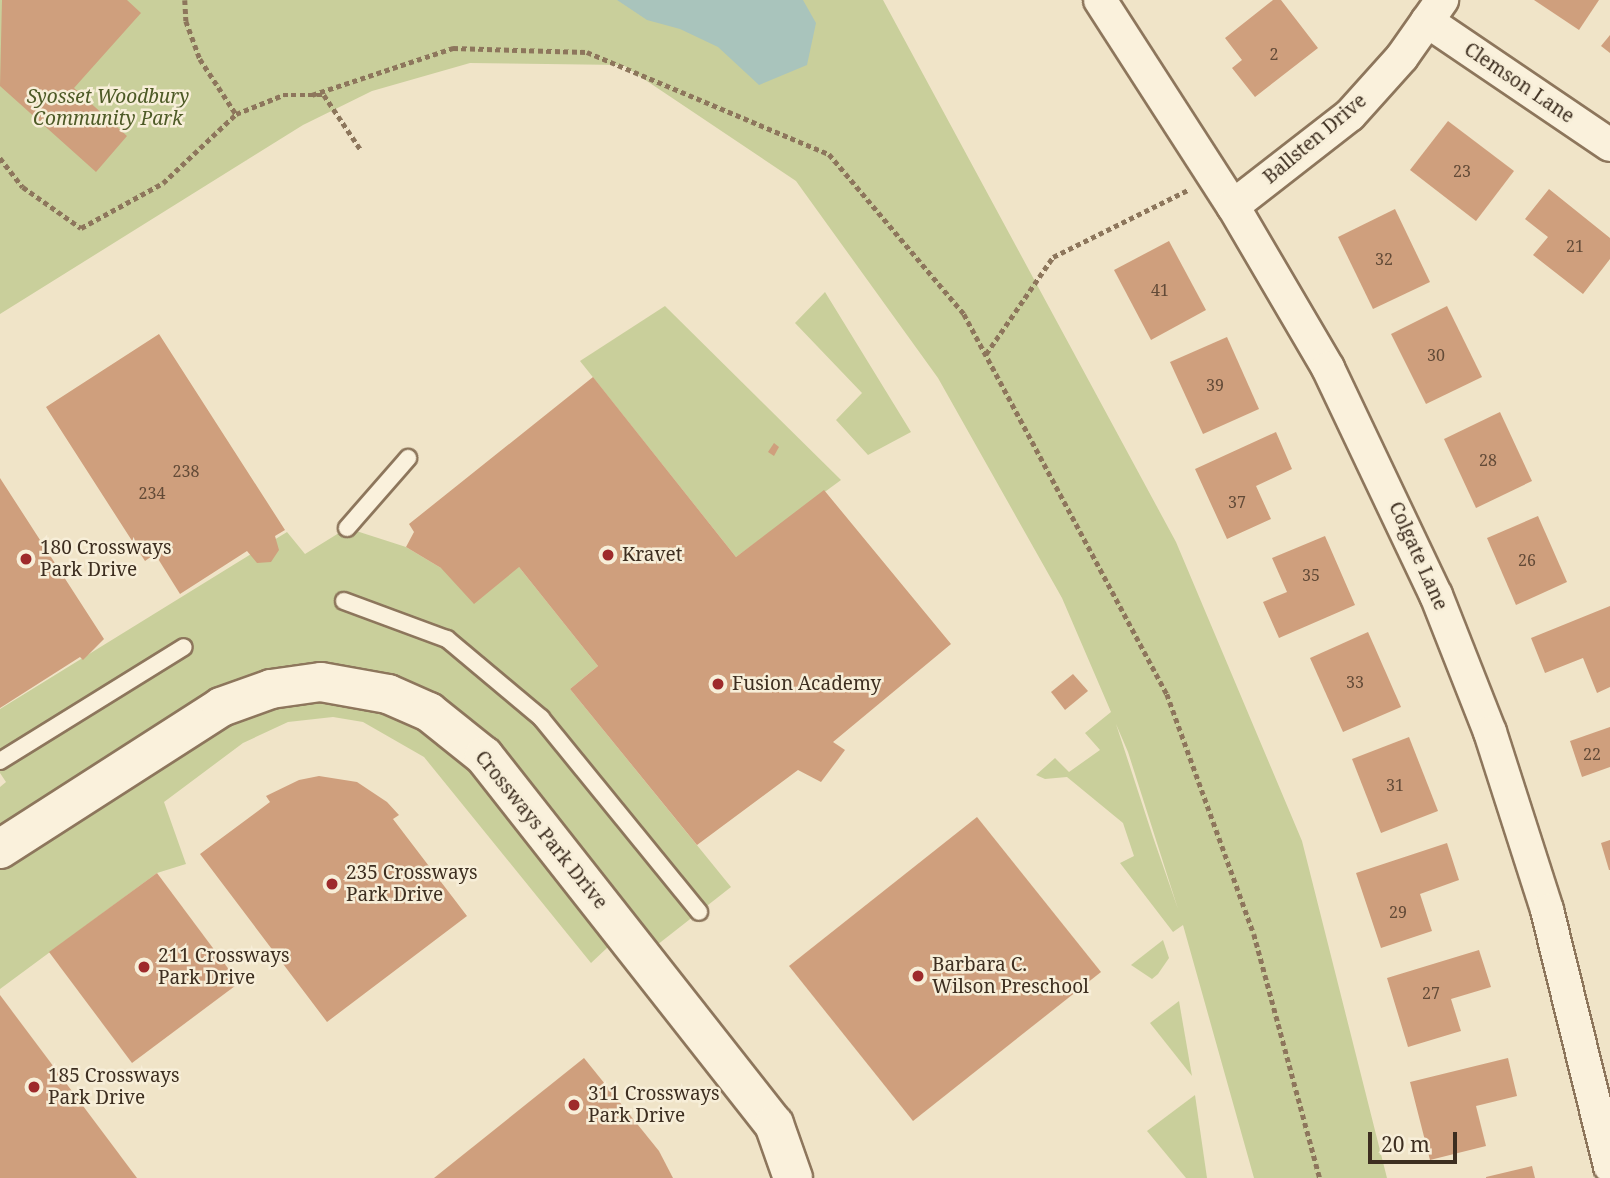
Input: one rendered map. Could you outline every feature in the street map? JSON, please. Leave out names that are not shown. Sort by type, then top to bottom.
[{"type":"street","name":"Colgate Lane","points":[[1100,0],[1233,206],[1328,368],[1380,470],[1485,720],[1547,910],[1610,1166]]},
{"type":"street","name":"Clemson Lane","points":[[1434,10],[1610,145]]},
{"type":"street","name":"Ballsten Drive","points":[[1233,206],[1350,115],[1402,57],[1434,10]]},
{"type":"street","name":"Crossways Park Drive","points":[[0,849],[221,708],[271,689],[321,682],[388,694],[429,712],[482,753],[774,1124],[793,1178]]},
{"type":"lane","points":[[348,528],[408,458]]},
{"type":"lane","points":[[344,601],[447,639],[541,718],[699,912]]},
{"type":"lane","points":[[0,761],[184,648]]},
{"type":"path","points":[[185,0],[186,21],[200,59],[236,114]]},
{"type":"path","points":[[312,95],[453,48],[587,52],[829,154],[964,314],[1167,694],[1254,934],[1320,1178]]},
{"type":"path","points":[[0,158],[23,187],[81,228],[163,183],[236,114],[282,95],[324,95],[361,150]]},
{"type":"path","points":[[986,354],[1053,257],[1214,177]]},
{"type":"green space","name":"Syosset Woodbury Community Park","points":[[0,0],[883,0],[1176,542],[1302,841],[1387,1178],[1254,1178],[1183,925],[1173,932],[1120,863],[1134,856],[1123,823],[1067,777],[1045,779],[1036,775],[1055,758],[1069,772],[1100,750],[1085,733],[1111,712],[1062,598],[938,378],[796,181],[623,65],[470,63],[372,91],[303,125],[0,314]],"holes":[[[1116,724],[1128,752],[1178,909]]]},
{"type":"green space","points":[[825,292],[911,432],[868,455],[836,420],[862,393],[795,323]]},
{"type":"green space","points":[[665,306],[841,480],[736,557],[580,361]]},
{"type":"green space","points":[[347,528],[406,547],[441,568],[519,567],[598,666],[570,689],[731,887],[643,956],[624,932],[591,963],[424,757],[363,722],[333,717],[288,722],[243,743],[164,802],[186,864],[157,873],[0,989],[0,787],[6,782],[0,773],[0,709],[287,532],[305,554]]},
{"type":"green space","points":[[1163,940],[1169,958],[1152,979],[1131,965]]},
{"type":"green space","points":[[1179,1001],[1192,1076],[1150,1023]]},
{"type":"green space","points":[[1195,1095],[1207,1178],[1186,1178],[1147,1131]]},
{"type":"water","points":[[617,0],[803,0],[816,23],[807,65],[759,85],[718,47],[680,29],[647,20]]},
{"type":"building","points":[[2,0],[127,0],[141,13],[74,88],[127,136],[96,172],[0,86]]},
{"type":"building","points":[[1273,0],[1281,0],[1318,48],[1255,97],[1232,68],[1242,60],[1225,38]]},
{"type":"building","points":[[1534,0],[1599,0],[1579,30]]},
{"type":"building","points":[[1610,35],[1610,53],[1601,46]]},
{"type":"building","points":[[1448,121],[1514,171],[1476,221],[1410,170]]},
{"type":"building","points":[[1549,189],[1610,238],[1610,259],[1583,294],[1533,255],[1548,237],[1525,219]]},
{"type":"building","points":[[1395,209],[1430,282],[1373,309],[1338,237]]},
{"type":"building","points":[[1169,241],[1206,310],[1151,340],[1114,270]]},
{"type":"building","points":[[1447,306],[1482,377],[1426,404],[1391,334]]},
{"type":"building","points":[[159,334],[285,530],[275,536],[279,550],[271,562],[257,563],[247,551],[180,594],[155,554],[145,561],[46,407]]},
{"type":"building","points":[[1227,337],[1259,409],[1203,434],[1170,362]]},
{"type":"building","points":[[593,377],[736,557],[824,490],[951,644],[833,742],[845,750],[821,782],[798,770],[697,845],[570,689],[598,666],[519,567],[474,604],[441,568],[406,547],[414,532],[409,524]]},
{"type":"building","points":[[1500,412],[1532,481],[1476,508],[1444,439]]},
{"type":"building","points":[[1276,432],[1292,469],[1256,486],[1271,519],[1227,539],[1195,469]]},
{"type":"building","points":[[774,443],[779,447],[774,456],[768,452]]},
{"type":"building","name":"180 Crossways Park Drive","points":[[0,478],[104,639],[83,660],[80,657],[0,708]]},
{"type":"building","points":[[1538,516],[1567,582],[1516,605],[1487,538]]},
{"type":"building","points":[[1325,536],[1355,605],[1279,638],[1263,602],[1287,592],[1272,558]]},
{"type":"building","points":[[1610,606],[1610,687],[1597,693],[1583,658],[1545,673],[1531,638]]},
{"type":"building","points":[[1368,632],[1401,707],[1343,732],[1310,658]]},
{"type":"building","points":[[1073,674],[1088,691],[1065,710],[1051,692]]},
{"type":"building","points":[[1610,727],[1610,767],[1582,777],[1570,741]]},
{"type":"building","points":[[1409,737],[1438,811],[1381,833],[1352,759]]},
{"type":"building","name":"235 Crossways Park Drive","points":[[319,776],[357,782],[387,802],[399,815],[393,819],[467,916],[327,1022],[200,854],[270,802],[266,796],[299,780]]},
{"type":"building","points":[[977,817],[1101,972],[913,1121],[789,966]]},
{"type":"building","points":[[1610,840],[1610,870],[1609,870],[1601,843]]},
{"type":"building","points":[[1447,843],[1459,880],[1420,894],[1432,931],[1381,948],[1356,873]]},
{"type":"building","name":"211 Crossways Park Drive","points":[[157,873],[239,983],[132,1063],[49,952]]},
{"type":"building","points":[[1479,950],[1491,987],[1451,999],[1461,1031],[1408,1047],[1387,978]]},
{"type":"building","name":"185 Crossways Park Drive","points":[[0,995],[137,1178],[0,1178]]},
{"type":"building","name":"311 Crossways Park Drive","points":[[584,1058],[659,1151],[673,1178],[434,1178]]},
{"type":"building","points":[[1508,1058],[1517,1096],[1476,1106],[1486,1146],[1430,1160],[1410,1082]]},
{"type":"building","points":[[1532,1166],[1535,1178],[1486,1178],[1486,1177]]},
{"type":"place","name":"Kravet","points":[[608,555]]},
{"type":"place","name":"180 Crossways Park Drive","points":[[26,559]]},
{"type":"place","name":"Fusion Academy","points":[[718,684]]},
{"type":"place","name":"235 Crossways Park Drive","points":[[332,884]]},
{"type":"place","name":"211 Crossways Park Drive","points":[[144,967]]},
{"type":"place","name":"Barbara C. Wilson Preschool","points":[[918,976]]},
{"type":"place","name":"185 Crossways Park Drive","points":[[34,1087]]},
{"type":"place","name":"311 Crossways Park Drive","points":[[574,1105]]}]
